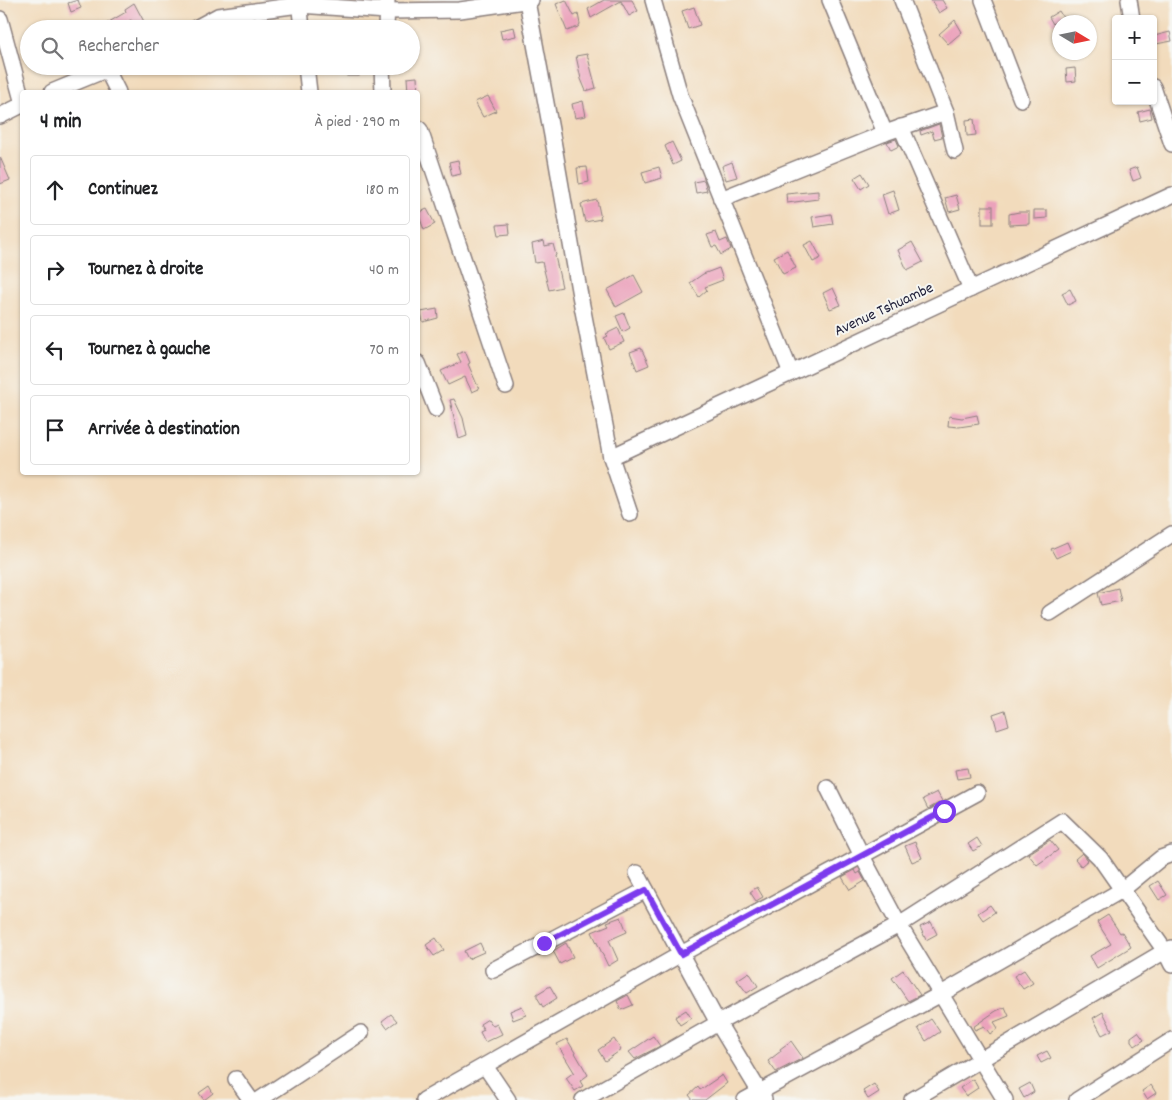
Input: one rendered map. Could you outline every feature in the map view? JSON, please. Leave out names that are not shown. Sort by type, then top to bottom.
[{"type":"street","points":[[211,20],[218,16],[299,3],[387,5],[460,10],[478,4],[529,0],[579,290],[611,457],[630,514]]},
{"type":"street","points":[[653,0],[680,94],[791,373]]},
{"type":"street","points":[[830,0],[885,133]]},
{"type":"street","points":[[902,0],[946,112],[956,151]]},
{"type":"street","points":[[983,0],[1021,99]]},
{"type":"street","points":[[1129,0],[1131,15]]},
{"type":"street","points":[[299,3],[301,20]]},
{"type":"street","points":[[386,20],[387,5]]},
{"type":"street","points":[[0,18],[20,93]]},
{"type":"street","points":[[57,90],[94,75]]},
{"type":"street","points":[[113,75],[117,90]]},
{"type":"street","points":[[307,75],[309,90]]},
{"type":"street","points":[[382,75],[382,90]]},
{"type":"street","points":[[1157,100],[1172,144]]},
{"type":"street","points":[[0,116],[20,106]]},
{"type":"street","points":[[721,199],[885,133],[946,112]]},
{"type":"street","points":[[901,127],[972,289]]},
{"type":"street","points":[[420,130],[506,386]]},
{"type":"street","name":"Avenue Tshuambe","points":[[611,457],[1172,195]]},
{"type":"street","points":[[420,368],[436,409]]},
{"type":"street","points":[[1050,613],[1172,534]]},
{"type":"street","points":[[828,788],[899,925],[1005,1100]]},
{"type":"street","points":[[424,1100],[681,954],[977,793]]},
{"type":"street","points":[[583,1100],[718,1023],[899,925],[1062,821],[1100,858],[1168,950],[1172,965]]},
{"type":"street","points":[[746,1100],[763,1096],[1122,890],[1161,858],[1172,854]]},
{"type":"street","points":[[637,873],[718,1023],[763,1096]]},
{"type":"street","points":[[493,970],[646,890]]},
{"type":"street","points":[[912,1100],[1168,950]]},
{"type":"street","points":[[259,1100],[361,1033]]},
{"type":"street","points":[[1077,1100],[1172,1040]]},
{"type":"street","points":[[485,1066],[508,1100]]},
{"type":"street","points":[[236,1079],[250,1100]]},
{"type":"building","points":[[78,0],[81,8],[71,12],[68,3]]},
{"type":"building","points":[[566,0],[574,16],[578,14],[580,24],[578,27],[567,31],[556,4]]},
{"type":"building","points":[[604,0],[632,0],[638,11],[629,16],[621,1],[591,18],[588,9]]},
{"type":"building","points":[[931,0],[942,0],[947,8],[939,13]]},
{"type":"building","points":[[134,3],[143,20],[112,20],[126,12],[125,9]]},
{"type":"building","points":[[694,7],[700,25],[688,29],[682,11]]},
{"type":"building","points":[[1059,11],[1062,15],[1052,15]]},
{"type":"building","points":[[955,20],[962,32],[948,44],[939,34]]},
{"type":"building","points":[[514,27],[516,36],[502,39],[500,30]]},
{"type":"building","points":[[1170,32],[1172,41],[1157,44],[1157,35]]},
{"type":"building","points":[[587,54],[596,88],[586,91],[581,79],[576,56]]},
{"type":"building","points":[[1075,68],[1076,81],[1067,82],[1066,69]]},
{"type":"building","points":[[417,77],[418,90],[408,90],[407,78]]},
{"type":"building","points":[[488,96],[496,111],[483,117],[475,102]]},
{"type":"building","points":[[583,101],[586,116],[575,118],[572,104]]},
{"type":"building","points":[[1150,109],[1152,118],[1140,121],[1138,112]]},
{"type":"building","points":[[974,119],[976,135],[967,136],[966,120]]},
{"type":"building","points":[[939,124],[942,137],[934,139],[932,131],[921,135],[920,131]]},
{"type":"building","points":[[896,139],[899,146],[891,150],[887,142]]},
{"type":"building","points":[[672,142],[681,161],[673,165],[665,146]]},
{"type":"building","points":[[0,157],[10,180],[0,184]]},
{"type":"building","points":[[458,160],[461,174],[452,176],[449,162]]},
{"type":"building","points":[[732,162],[737,177],[726,180],[722,166]]},
{"type":"building","points":[[587,167],[589,182],[579,184],[577,168]]},
{"type":"building","points":[[659,167],[662,178],[645,183],[642,172]]},
{"type":"building","points":[[1137,167],[1141,178],[1133,181],[1129,170]]},
{"type":"building","points":[[862,173],[869,184],[861,189],[854,178]]},
{"type":"building","points":[[704,180],[707,191],[696,193],[694,182]]},
{"type":"building","points":[[893,190],[899,210],[888,214],[882,194]]},
{"type":"building","points":[[818,191],[818,199],[787,203],[786,194]]},
{"type":"building","points":[[956,195],[960,209],[949,212],[945,198]]},
{"type":"building","points":[[597,200],[601,219],[585,222],[581,204]]},
{"type":"building","points":[[982,206],[993,206],[993,224],[982,224]]},
{"type":"building","points":[[427,209],[435,224],[424,230],[420,212]]},
{"type":"building","points":[[1034,210],[1047,210],[1047,218],[1034,219]]},
{"type":"building","points":[[1029,212],[1029,224],[1009,225],[1009,214]]},
{"type":"building","points":[[831,214],[833,224],[814,227],[812,217]]},
{"type":"building","points":[[509,224],[510,234],[499,235],[497,225]]},
{"type":"building","points":[[716,232],[720,242],[727,239],[731,249],[721,255],[716,246],[712,247],[707,235]]},
{"type":"building","points":[[544,241],[545,246],[553,244],[562,287],[549,290],[542,262],[535,263],[532,244]]},
{"type":"building","points":[[812,241],[821,258],[813,262],[804,245]]},
{"type":"building","points":[[912,242],[923,262],[907,270],[898,250]]},
{"type":"building","points":[[787,250],[796,268],[783,274],[774,257]]},
{"type":"building","points":[[719,268],[723,280],[705,287],[707,290],[699,297],[690,283],[703,274]]},
{"type":"building","points":[[634,275],[643,292],[616,307],[607,290]]},
{"type":"building","points":[[833,288],[841,305],[830,309],[823,293]]},
{"type":"building","points":[[1070,289],[1076,301],[1068,305],[1062,293]]},
{"type":"building","points":[[437,309],[438,318],[423,322],[421,312]]},
{"type":"building","points":[[624,313],[630,328],[623,332],[616,316]]},
{"type":"building","points":[[618,328],[624,342],[609,349],[604,338],[608,336],[606,334]]},
{"type":"building","points":[[641,348],[649,365],[637,370],[630,352]]},
{"type":"building","points":[[465,351],[470,363],[468,364],[479,389],[472,392],[465,377],[448,385],[441,371],[461,362],[457,354]]},
{"type":"building","points":[[454,399],[463,418],[467,436],[459,439],[450,400]]},
{"type":"building","points":[[977,415],[979,424],[959,427],[948,426],[949,416],[962,418]]},
{"type":"building","points":[[1067,542],[1071,551],[1056,558],[1051,549]]},
{"type":"building","points":[[1118,588],[1121,601],[1101,605],[1098,593]]},
{"type":"building","points":[[1005,710],[1009,725],[997,729],[993,714]]},
{"type":"building","points":[[968,768],[970,777],[957,779],[955,770]]},
{"type":"building","points":[[937,792],[942,801],[928,809],[923,799]]},
{"type":"building","points":[[977,838],[982,846],[973,851],[968,844]]},
{"type":"building","points":[[1050,840],[1058,850],[1037,865],[1028,854]]},
{"type":"building","points":[[915,842],[922,858],[912,862],[905,846]]},
{"type":"building","points":[[1082,853],[1088,860],[1081,866],[1075,859]]},
{"type":"building","points":[[855,870],[857,874],[860,872],[865,881],[850,890],[842,877]]},
{"type":"building","points":[[1158,881],[1167,895],[1159,900],[1150,886]]},
{"type":"building","points":[[757,887],[763,897],[756,901],[750,892]]},
{"type":"building","points":[[990,905],[995,912],[983,920],[978,913]]},
{"type":"building","points":[[1108,915],[1131,947],[1097,968],[1090,956],[1111,944],[1097,922]]},
{"type":"building","points":[[621,917],[627,932],[609,940],[618,960],[608,966],[592,932],[609,925],[607,922]]},
{"type":"building","points":[[931,922],[937,934],[926,940],[920,927]]},
{"type":"building","points":[[436,938],[444,950],[434,956],[426,945]]},
{"type":"building","points":[[480,943],[484,952],[468,959],[464,951]]},
{"type":"building","points":[[566,943],[573,957],[560,964],[553,951]]},
{"type":"building","points":[[903,970],[920,995],[908,1001],[892,978]]},
{"type":"building","points":[[1024,970],[1033,983],[1023,989],[1014,976]]},
{"type":"building","points":[[749,972],[758,986],[747,993],[737,980]]},
{"type":"building","points":[[550,986],[557,998],[543,1007],[537,994]]},
{"type":"building","points":[[628,995],[633,1005],[621,1010],[617,1001]]},
{"type":"building","points":[[522,1006],[526,1015],[513,1020],[510,1011]]},
{"type":"building","points":[[1005,1007],[1009,1016],[994,1022],[998,1028],[990,1034],[984,1026],[975,1030],[973,1027]]},
{"type":"building","points":[[686,1010],[691,1018],[680,1025],[675,1017]]},
{"type":"building","points":[[1103,1012],[1112,1030],[1102,1035],[1093,1018]]},
{"type":"building","points":[[391,1014],[397,1021],[387,1028],[382,1021]]},
{"type":"building","points":[[488,1019],[493,1026],[497,1024],[502,1034],[485,1042],[480,1032],[484,1030],[480,1024]]},
{"type":"building","points":[[931,1019],[940,1032],[926,1041],[918,1028]]},
{"type":"building","points":[[1138,1032],[1144,1040],[1135,1046],[1131,1041],[1131,1037]]},
{"type":"building","points":[[653,1036],[660,1046],[635,1059],[629,1052]]},
{"type":"building","points":[[567,1039],[588,1075],[580,1081],[583,1086],[575,1091],[566,1078],[574,1072],[557,1044]]},
{"type":"building","points":[[614,1039],[621,1050],[605,1061],[598,1050]]},
{"type":"building","points":[[791,1041],[803,1058],[776,1072],[768,1061]]},
{"type":"building","points":[[1047,1051],[1051,1058],[1041,1063],[1037,1056]]},
{"type":"building","points":[[722,1075],[727,1083],[705,1100],[693,1100],[689,1095],[698,1087],[700,1090]]},
{"type":"building","points":[[973,1079],[978,1088],[966,1096],[960,1088]]},
{"type":"building","points":[[1030,1083],[1034,1092],[1024,1098],[1019,1089]]},
{"type":"building","points":[[874,1084],[879,1092],[868,1099],[863,1091]]},
{"type":"building","points":[[1151,1085],[1156,1093],[1147,1099],[1142,1091]]},
{"type":"building","points":[[209,1086],[213,1093],[204,1100],[199,1093]]},
{"type":"route","points":[[544,943],[646,890],[681,954],[944,811]]}]
